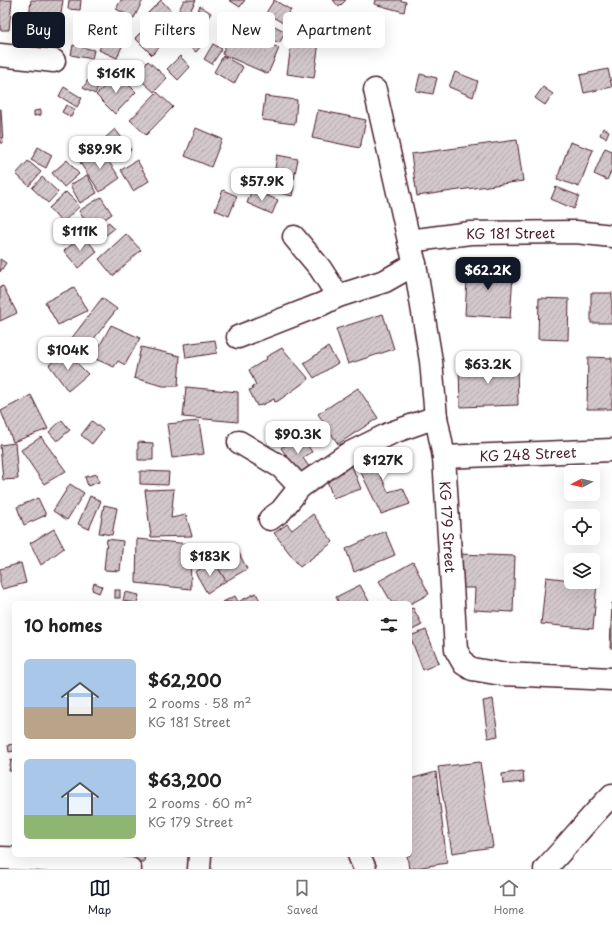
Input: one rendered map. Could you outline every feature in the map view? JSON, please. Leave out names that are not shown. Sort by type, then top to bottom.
[{"type":"street","points":[[0,55],[54,61]]},
{"type":"street","name":"KG 179 Street","points":[[375,90],[415,264],[430,361],[436,417],[444,457],[456,650],[464,664],[472,669],[501,674],[612,679]]},
{"type":"street","name":"KG 181 Street","points":[[409,241],[470,233],[576,232],[612,236]]},
{"type":"street","points":[[294,237],[320,268],[338,296]]},
{"type":"street","points":[[238,338],[338,296],[385,281],[415,264]]},
{"type":"street","points":[[270,519],[281,511],[300,487],[346,455],[391,433],[436,417]]},
{"type":"street","points":[[239,442],[281,467],[300,487]]},
{"type":"street","name":"KG 248 Street","points":[[444,457],[612,450]]},
{"type":"street","points":[[545,869],[592,814],[612,795]]},
{"type":"street","points":[[199,869],[200,857]]},
{"type":"street","points":[[360,857],[365,869]]},
{"type":"street","points":[[0,858],[31,859],[130,869]]},
{"type":"building","points":[[0,0],[12,0],[9,30],[0,30]]},
{"type":"building","points":[[31,0],[63,0],[61,12],[30,12]]},
{"type":"building","points":[[69,0],[81,0],[80,10],[68,9]]},
{"type":"building","points":[[121,0],[143,0],[134,18],[132,17],[132,12],[122,12],[116,9]]},
{"type":"building","points":[[161,0],[172,12],[149,12]]},
{"type":"building","points":[[184,0],[196,0],[190,12],[178,12]]},
{"type":"building","points":[[229,0],[245,0],[240,7]]},
{"type":"building","points":[[274,0],[291,10],[290,12],[283,12],[283,23],[275,18],[275,12],[267,12]]},
{"type":"building","points":[[333,0],[346,0],[339,7]]},
{"type":"building","points":[[375,0],[399,0],[406,2],[404,12],[374,4]]},
{"type":"building","points":[[200,6],[211,13],[209,16],[209,12],[197,12]]},
{"type":"building","points":[[275,26],[283,30],[283,37],[279,43],[275,41]]},
{"type":"building","points":[[140,33],[140,43],[135,38]]},
{"type":"building","points":[[213,44],[217,46],[217,48],[222,49],[212,64],[204,59]]},
{"type":"building","points":[[73,45],[73,48],[94,50],[92,59],[71,55]]},
{"type":"building","points":[[275,46],[279,48],[268,74],[222,54],[225,48],[275,48]]},
{"type":"building","points":[[100,48],[121,48],[117,58],[99,50]]},
{"type":"building","points":[[145,48],[159,48],[152,55]]},
{"type":"building","points":[[191,48],[199,48],[196,52]]},
{"type":"building","points":[[291,48],[318,48],[314,78],[287,74]]},
{"type":"building","points":[[180,56],[190,67],[178,80],[167,69]]},
{"type":"building","points":[[223,56],[243,67],[234,84],[214,72]]},
{"type":"building","points":[[148,61],[167,78],[154,92],[135,75]]},
{"type":"building","points":[[608,69],[612,87],[584,93],[580,75]]},
{"type":"building","points":[[455,72],[478,81],[473,97],[449,87]]},
{"type":"building","points":[[117,73],[136,92],[115,114],[96,95]]},
{"type":"building","points":[[420,74],[437,78],[433,94],[416,91]]},
{"type":"building","points":[[88,80],[99,86],[95,94],[83,88]]},
{"type":"building","points":[[64,87],[82,98],[77,107],[59,96]]},
{"type":"building","points":[[543,87],[553,94],[545,105],[535,98]]},
{"type":"building","points":[[157,92],[173,107],[146,135],[130,120]]},
{"type":"building","points":[[265,96],[297,100],[295,124],[262,120]]},
{"type":"building","points":[[66,105],[75,109],[71,117],[62,112]]},
{"type":"building","points":[[1,109],[3,143],[0,143]]},
{"type":"building","points":[[41,110],[41,115],[34,116],[34,111]]},
{"type":"building","points":[[318,110],[366,120],[360,148],[312,138]]},
{"type":"building","points":[[196,128],[222,139],[211,167],[185,156]]},
{"type":"building","points":[[603,128],[609,131],[606,138],[600,135]]},
{"type":"building","points":[[115,129],[131,150],[118,159],[103,140]]},
{"type":"building","points":[[517,140],[523,181],[417,196],[411,154]]},
{"type":"building","points":[[570,142],[593,150],[579,187],[557,179]]},
{"type":"building","points":[[38,147],[52,155],[46,168],[31,160]]},
{"type":"building","points":[[605,148],[612,151],[612,169],[607,180],[594,174]]},
{"type":"building","points":[[100,149],[120,178],[100,192],[80,163]]},
{"type":"building","points":[[277,155],[298,159],[294,179],[274,176]]},
{"type":"building","points":[[67,160],[79,174],[64,187],[52,173]]},
{"type":"building","points":[[137,160],[149,181],[133,191],[121,170]]},
{"type":"building","points":[[28,161],[41,172],[29,186],[16,174]]},
{"type":"building","points":[[87,175],[97,193],[80,203],[70,185]]},
{"type":"building","points":[[42,177],[58,192],[48,203],[32,188]]},
{"type":"building","points":[[274,182],[294,186],[292,196],[272,191]]},
{"type":"building","points":[[556,187],[579,196],[574,209],[551,199]]},
{"type":"building","points":[[223,190],[237,196],[229,216],[215,210]]},
{"type":"building","points":[[252,190],[278,200],[272,214],[247,203]]},
{"type":"building","points":[[66,192],[80,206],[62,223],[49,208]]},
{"type":"building","points":[[101,197],[112,214],[90,229],[79,211]]},
{"type":"building","points":[[70,222],[79,231],[63,245],[54,236]]},
{"type":"building","points":[[109,222],[114,229],[98,241],[93,234]]},
{"type":"building","points":[[126,234],[141,250],[113,276],[99,259]]},
{"type":"building","points":[[83,235],[97,252],[78,268],[64,251]]},
{"type":"building","points":[[0,259],[6,263],[0,272]]},
{"type":"building","points":[[468,260],[493,261],[492,273],[513,275],[510,318],[465,315]]},
{"type":"building","points":[[3,286],[17,313],[0,321],[0,287]]},
{"type":"building","points":[[74,287],[87,311],[58,325],[45,302]]},
{"type":"building","points":[[591,293],[612,293],[612,323],[591,323]]},
{"type":"building","points":[[102,298],[117,309],[82,354],[68,343]]},
{"type":"building","points":[[539,298],[569,299],[568,340],[538,339]]},
{"type":"building","points":[[383,314],[394,349],[348,364],[336,329]]},
{"type":"building","points":[[111,325],[140,338],[125,365],[118,361],[114,367],[93,358]]},
{"type":"building","points":[[215,340],[217,353],[186,358],[184,344]]},
{"type":"building","points":[[141,347],[180,356],[178,386],[163,386],[134,378]]},
{"type":"building","points":[[328,347],[338,363],[314,378],[304,363]]},
{"type":"building","points":[[282,348],[309,379],[278,401],[275,402],[274,399],[257,406],[249,390],[253,389],[252,387],[256,385],[249,370],[267,359],[266,357]]},
{"type":"building","points":[[66,352],[88,374],[68,391],[49,365]]},
{"type":"building","points":[[588,357],[612,358],[612,409],[587,409]]},
{"type":"building","points":[[517,364],[518,405],[460,407],[459,365]]},
{"type":"building","points":[[186,387],[238,392],[238,422],[183,417]]},
{"type":"building","points":[[358,388],[378,418],[338,444],[318,414]]},
{"type":"building","points":[[31,395],[48,429],[13,442],[1,411]]},
{"type":"building","points":[[62,420],[70,430],[57,441],[49,432]]},
{"type":"building","points":[[92,421],[103,430],[92,444],[81,435]]},
{"type":"building","points":[[199,421],[204,454],[172,458],[167,424]]},
{"type":"building","points":[[300,434],[312,452],[303,458],[312,471],[302,478],[281,448]]},
{"type":"building","points":[[41,437],[66,471],[44,484],[21,450]]},
{"type":"building","points":[[138,442],[153,443],[153,460],[138,460]]},
{"type":"building","points":[[15,443],[18,479],[3,480],[0,445]]},
{"type":"building","points":[[387,449],[390,455],[399,451],[403,461],[379,471],[388,492],[403,488],[410,504],[381,514],[357,464]]},
{"type":"building","points":[[352,466],[361,489],[333,498],[325,475]]},
{"type":"building","points":[[140,471],[169,472],[168,485],[140,484]]},
{"type":"building","points":[[97,474],[99,482],[88,486],[85,477]]},
{"type":"building","points":[[70,484],[84,493],[67,520],[53,511]]},
{"type":"building","points":[[174,489],[171,518],[186,515],[192,536],[151,537],[145,490]]},
{"type":"building","points":[[90,496],[101,501],[89,529],[78,524]]},
{"type":"building","points":[[38,498],[46,515],[24,525],[17,507]]},
{"type":"building","points":[[104,505],[117,508],[112,535],[99,533]]},
{"type":"building","points":[[313,514],[333,542],[300,567],[274,533],[287,524],[292,530]]},
{"type":"building","points":[[54,529],[64,548],[41,565],[30,543]]},
{"type":"building","points":[[385,531],[395,555],[354,572],[346,549]]},
{"type":"building","points":[[107,539],[123,541],[120,571],[104,570]]},
{"type":"building","points":[[137,539],[190,544],[191,589],[136,583]]},
{"type":"building","points":[[237,549],[247,569],[226,581],[214,561]]},
{"type":"building","points":[[458,554],[515,556],[513,612],[474,610],[475,588],[457,588]]},
{"type":"building","points":[[214,561],[226,581],[207,593],[195,572]]},
{"type":"building","points":[[413,562],[429,594],[412,603],[412,601],[391,601],[379,581]]},
{"type":"building","points":[[21,563],[26,583],[2,589],[0,583],[0,569]]},
{"type":"building","points":[[546,577],[564,579],[564,589],[596,589],[593,629],[541,624]]},
{"type":"building","points":[[94,583],[102,586],[99,593],[92,590]]},
{"type":"building","points":[[360,585],[369,601],[338,601],[336,597]]},
{"type":"building","points":[[115,590],[120,590],[120,598],[115,598]]},
{"type":"building","points":[[125,592],[139,595],[138,601],[123,601]]},
{"type":"building","points":[[256,593],[260,601],[240,601]]},
{"type":"building","points":[[235,596],[238,601],[225,601]]},
{"type":"building","points":[[612,603],[612,648],[610,648]]},
{"type":"building","points":[[412,608],[422,625],[412,630]]},
{"type":"building","points":[[426,630],[439,663],[423,670],[412,641],[412,635]]},
{"type":"building","points":[[493,699],[498,736],[488,738],[483,701]]},
{"type":"building","points":[[12,744],[12,751],[9,752],[8,745]]},
{"type":"building","points":[[11,760],[12,771],[9,771]]},
{"type":"building","points":[[480,762],[493,847],[452,853],[438,767]]},
{"type":"building","points":[[523,771],[524,782],[503,784],[502,774]]},
{"type":"building","points":[[436,772],[447,863],[409,869],[407,857],[412,857],[412,778]]},
{"type":"building","points":[[74,857],[145,857],[144,862]]}]
